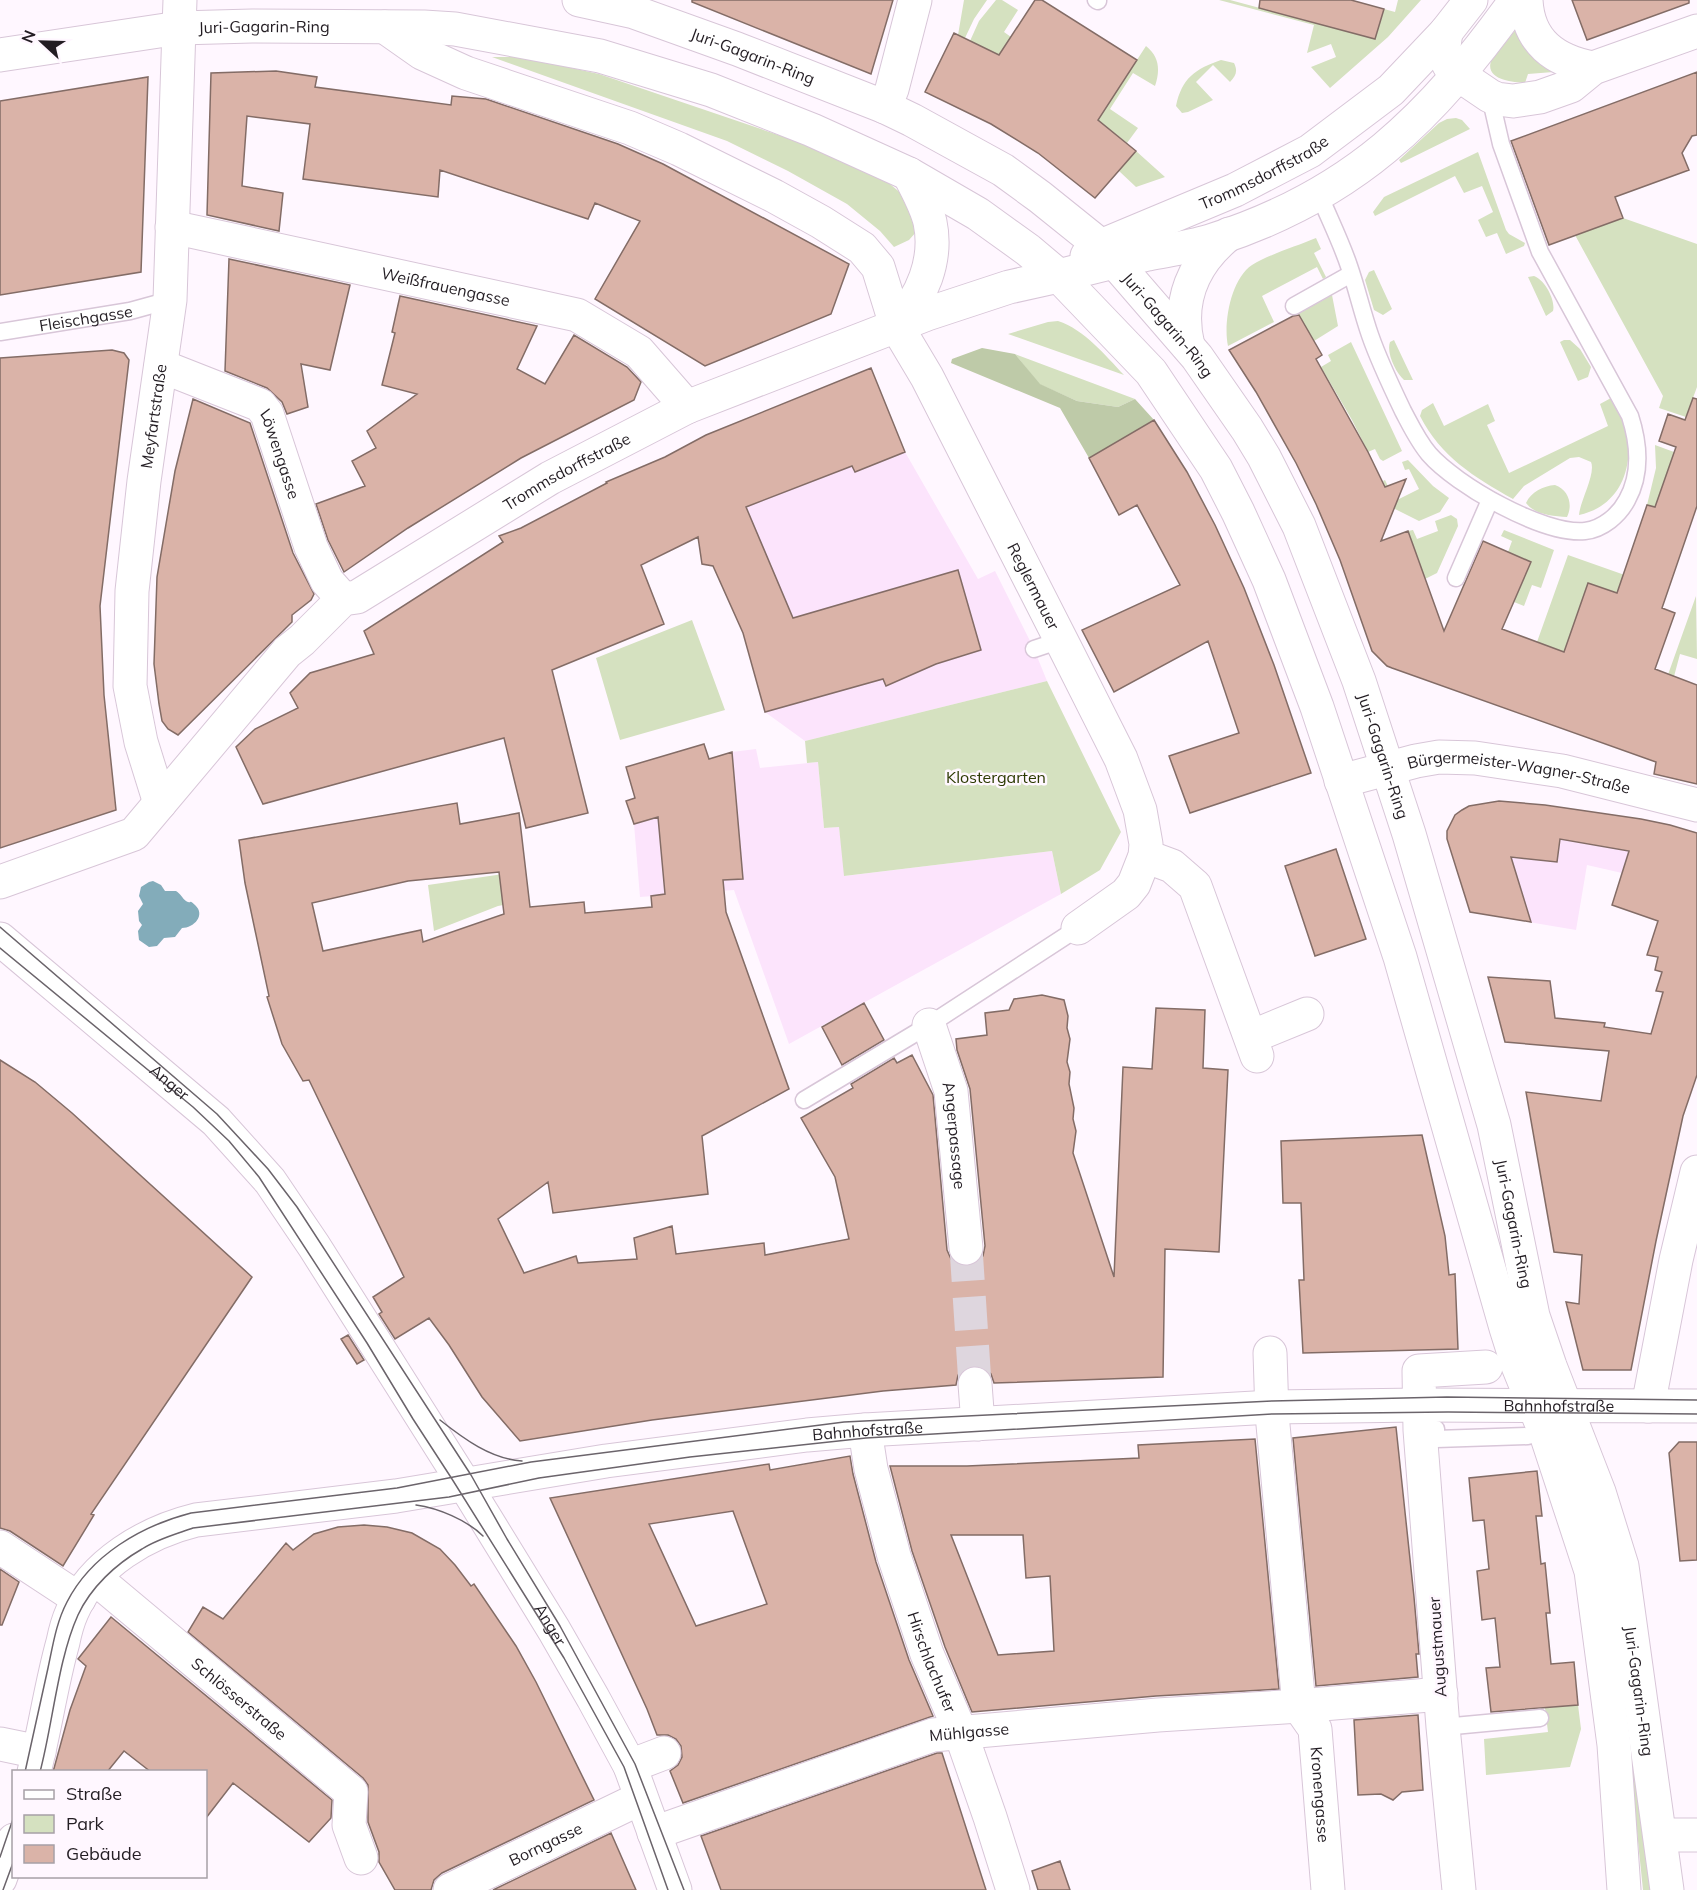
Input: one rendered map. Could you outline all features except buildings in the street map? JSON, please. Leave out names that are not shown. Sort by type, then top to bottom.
[{"type":"street","name":"Juri-Gagarin-Ring","points":[[579,0],[634,12],[717,41],[885,107],[1003,170],[1040,197],[1108,254],[1188,346],[1247,429],[1269,466],[1299,526],[1359,681],[1433,910],[1494,1125],[1533,1317],[1550,1366],[1564,1486],[1591,1571],[1614,1744],[1624,1890]]},
{"type":"street","points":[[885,107],[892,89],[915,0]]},
{"type":"street","name":"Trommsdorffstraße","points":[[159,803],[287,652],[343,599],[357,597],[550,478],[687,407],[896,325],[1009,287],[1059,276],[1108,254],[1310,152],[1391,90],[1446,32],[1471,0]]},
{"type":"street","name":"Trommsdorffstraße","points":[[1108,254],[1208,242],[1273,218],[1319,194],[1377,156],[1429,109],[1459,75],[1516,0]]},
{"type":"street","points":[[1526,0],[1528,18],[1534,31],[1552,53],[1563,60],[1593,68]]},
{"type":"street","name":"Juri-Gagarin-Ring","points":[[0,55],[179,14],[385,27],[455,29],[600,56],[711,90],[812,130],[909,174],[978,214],[1028,249],[1059,276],[1151,372],[1216,469],[1269,580],[1317,707],[1403,968],[1518,1366],[1554,1413],[1599,1492],[1622,1566],[1667,1890]]},
{"type":"street","name":"Meyfartstraße","points":[[159,803],[141,741],[130,686],[132,591],[144,481],[170,300],[179,14]]},
{"type":"street","points":[[385,27],[422,53],[466,73],[630,128],[700,160],[821,222],[862,248],[878,267],[896,325],[906,315],[921,290],[930,267],[932,253],[930,223],[909,174]]},
{"type":"street","points":[[1446,32],[1444,46],[1445,57],[1449,65],[1459,75],[1490,96],[1513,100],[1539,97],[1571,86],[1593,68],[1697,31]]},
{"type":"street","name":"Weißfrauengasse","points":[[172,227],[577,315],[639,352],[687,407]]},
{"type":"street","points":[[1188,346],[1183,327],[1183,313],[1188,291],[1208,254],[1229,234]]},
{"type":"street","name":"Reglermauer","points":[[896,325],[927,377],[1047,645],[1121,759],[1140,810],[1146,844],[1145,856],[1134,884],[1126,894],[1078,928]]},
{"type":"street","name":"Löwengasse","points":[[161,366],[260,405],[267,414],[311,547],[327,581],[343,599]]},
{"type":"street","name":"Bürgermeister-Wagner-Straße","points":[[1341,781],[1388,767],[1439,758],[1474,758],[1562,771],[1697,804]]},
{"type":"street","points":[[0,882],[134,834],[159,803]]},
{"type":"street","points":[[1145,856],[1172,866],[1195,886],[1194,900],[1254,1047],[1307,1014]]},
{"type":"street","name":"Anger","points":[[0,939],[216,1121],[270,1181],[315,1246],[554,1630],[630,1766],[675,1890]]},
{"type":"street","name":"Angerpassage","points":[[928,1025],[951,1091],[966,1248]]},
{"type":"street","points":[[1647,1406],[1674,1271],[1697,1172]]},
{"type":"street","points":[[1270,1353],[1272,1407],[1299,1706]]},
{"type":"street","points":[[1420,1417],[1419,1371],[1477,1368]]},
{"type":"street","points":[[975,1384],[978,1424]]},
{"type":"street","name":"Bahnhofstraße","points":[[465,1485],[517,1475],[692,1462],[865,1430],[1272,1407],[1420,1417],[1471,1405],[1554,1413],[1647,1406],[1697,1406]]},
{"type":"street","name":"Augustmauer","points":[[1420,1417],[1443,1727],[1459,1890]]},
{"type":"street","name":"Hirschlachufer","points":[[865,1430],[871,1469],[894,1556],[927,1654],[960,1731],[1012,1890]]},
{"type":"street","points":[[0,1744],[36,1762],[56,1666],[72,1612],[87,1589],[114,1560],[135,1544],[175,1525],[201,1519],[389,1498],[465,1485]]},
{"type":"street","name":"Schlösserstraße","points":[[0,1546],[87,1589],[351,1792],[349,1825],[361,1858]]},
{"type":"street","name":"Mühlgasse","points":[[654,1833],[933,1735],[1158,1715],[1441,1694]]},
{"type":"street","name":"Kronengasse","points":[[1299,1706],[1315,1729],[1328,1890]]},
{"type":"street","points":[[630,1766],[664,1753]]},
{"type":"street","name":"Borngasse","points":[[450,1890],[641,1798]]},
{"type":"street","points":[[1660,1835],[1697,1835]]},
{"type":"street","points":[[0,1879],[12,1846]]},
{"type":"lane","points":[[1319,194],[1350,270],[1371,336],[1417,439],[1442,467],[1490,500],[1554,526],[1585,531],[1594,529],[1614,517],[1623,508],[1631,493],[1636,477],[1638,447],[1636,434],[1630,416],[1540,252],[1501,144],[1490,96]]},
{"type":"lane","points":[[1294,306],[1350,270]]},
{"type":"lane","name":"Fleischgasse","points":[[0,332],[130,311],[170,300]]},
{"type":"lane","points":[[1456,578],[1490,500]]},
{"type":"lane","points":[[804,1100],[928,1025],[1078,928]]},
{"type":"lane","points":[[1474,1438],[1471,1405],[1477,1368]]},
{"type":"lane","points":[[1420,1417],[1436,1429],[1436,1439],[1474,1438],[1554,1413]]},
{"type":"lane","points":[[1443,1727],[1540,1718]]},
{"type":"shaded area","points":[[871,368],[905,452],[978,579],[995,571],[1034,649],[1047,681],[805,741],[765,712],[743,633],[714,566],[702,564],[699,542],[707,502],[681,448],[706,435]]},
{"type":"shaded area","points":[[704,744],[709,759],[732,752],[756,749],[760,768],[818,762],[824,828],[839,827],[845,876],[1052,851],[1061,894],[789,1044],[734,890],[640,897],[634,824],[626,801],[635,798],[626,767]]},
{"type":"shaded area","points":[[1499,801],[1545,805],[1670,825],[1657,857],[1622,873],[1587,865],[1576,930],[1470,912],[1447,839],[1447,831],[1455,815],[1469,806]]},
{"type":"green space","points":[[964,0],[987,0],[965,38],[958,35]]},
{"type":"green space","points":[[996,0],[1002,0],[1018,10],[1004,32],[1011,37],[999,55],[970,41],[979,21]]},
{"type":"green space","points":[[1219,0],[1230,0],[1375,39],[1384,9],[1395,12],[1398,0],[1421,0],[1388,37],[1330,88],[1311,67],[1336,57],[1331,44],[1307,53],[1314,25]]},
{"type":"green space","points":[[1517,28],[1566,71],[1528,74],[1525,83],[1507,81],[1496,76],[1490,67],[1491,61]]},
{"type":"green space","points":[[1146,46],[1151,50],[1158,64],[1155,86],[1133,73],[1110,109],[1138,128],[1127,143],[1098,120]]},
{"type":"green space","points":[[492,57],[522,57],[599,74],[802,143],[884,179],[903,195],[917,231],[909,240],[894,247],[880,231],[847,204],[727,141]]},
{"type":"green space","points":[[1221,60],[1234,63],[1236,73],[1234,78],[1230,82],[1213,65],[1196,82],[1213,100],[1182,113],[1176,106],[1186,82],[1197,71]]},
{"type":"green space","points":[[1456,118],[1462,120],[1470,129],[1401,163],[1399,160],[1439,123]]},
{"type":"green space","points":[[1136,151],[1165,177],[1136,187],[1119,171]]},
{"type":"green space","points":[[1478,152],[1506,230],[1525,243],[1524,246],[1506,254],[1497,233],[1486,237],[1478,220],[1493,212],[1482,186],[1464,193],[1455,176],[1375,216],[1373,212],[1384,197]]},
{"type":"green space","points":[[1623,218],[1697,244],[1697,387],[1686,417],[1659,408],[1663,396],[1575,235]]},
{"type":"green space","points":[[1316,238],[1321,249],[1314,253],[1326,277],[1323,279],[1317,267],[1262,296],[1274,322],[1228,346],[1227,326],[1230,302],[1245,272],[1252,265],[1267,257]]},
{"type":"green space","points":[[1374,270],[1392,309],[1383,315],[1374,310],[1365,280],[1369,272]]},
{"type":"green space","points":[[1534,276],[1545,285],[1553,301],[1553,311],[1546,316],[1528,277]]},
{"type":"green space","points":[[1332,295],[1338,326],[1314,341],[1298,314]]},
{"type":"green space","points":[[1058,321],[1086,337],[1124,375],[1008,334]]},
{"type":"green space","points":[[1394,340],[1413,380],[1404,380],[1395,368],[1389,347],[1390,342]]},
{"type":"green space","points":[[1570,340],[1580,349],[1591,367],[1588,377],[1578,381],[1560,342]]},
{"type":"green space","points":[[1351,342],[1402,451],[1383,461],[1375,449],[1368,452],[1321,367],[1331,361],[1328,355]]},
{"type":"green space","points":[[982,348],[1015,354],[1040,384],[1077,401],[1118,407],[1135,399],[1154,420],[1089,458],[1060,408],[951,363],[952,359]]},
{"type":"green space","points":[[1015,354],[1135,399],[1118,407],[1077,401],[1039,384]]},
{"type":"green space","points":[[1611,398],[1629,437],[1626,470],[1618,489],[1606,503],[1579,515],[1590,480],[1591,462],[1579,457],[1570,458],[1524,486],[1513,499],[1460,465],[1438,443],[1420,416],[1422,410],[1433,403],[1444,426],[1488,404],[1495,421],[1487,425],[1509,473],[1608,426],[1600,404]]},
{"type":"green space","points":[[1655,445],[1674,452],[1692,520],[1647,505],[1656,468]]},
{"type":"green space","points":[[1408,460],[1433,486],[1449,498],[1440,512],[1419,521],[1395,509],[1383,481],[1385,480],[1395,501],[1419,489],[1409,469],[1405,470],[1402,462]]},
{"type":"green space","points":[[1555,485],[1567,494],[1570,508],[1567,517],[1539,512],[1526,503],[1538,490]]},
{"type":"green space","points":[[1451,515],[1457,519],[1458,526],[1437,573],[1425,579],[1408,531],[1413,530],[1417,539],[1438,531],[1435,521]]},
{"type":"green space","points":[[1504,530],[1554,550],[1541,588],[1532,585],[1524,606],[1514,602],[1531,562],[1508,552],[1512,541],[1501,536]]},
{"type":"green space","points":[[1568,555],[1636,579],[1629,597],[1588,583],[1564,652],[1537,642]]},
{"type":"green space","points":[[1696,596],[1697,659],[1680,654],[1664,714],[1656,762],[1639,756]]},
{"type":"green space","points":[[692,620],[725,710],[620,740],[596,658]]},
{"type":"green space","name":"Klostergarten","points":[[1047,681],[1121,832],[1100,870],[1061,894],[1052,851],[844,876],[839,827],[824,828],[818,762],[807,763],[805,741]]},
{"type":"green space","points":[[524,871],[526,901],[498,906],[434,931],[428,885]]},
{"type":"green space","points":[[1623,1695],[1639,1788],[1650,1890],[1643,1890]]},
{"type":"green space","points":[[1578,1705],[1581,1729],[1570,1767],[1486,1775],[1484,1739],[1548,1732],[1545,1708]]},
{"type":"water","points":[[153,881],[161,885],[165,891],[176,891],[186,901],[193,903],[198,909],[199,917],[191,926],[182,928],[175,937],[164,938],[157,946],[149,947],[139,940],[138,931],[142,925],[138,911],[143,904],[139,896],[141,887]]},
{"type":"tunnel","points":[[966,1248],[975,1384]]},
{"type":"tram line","points":[[0,927],[217,1114],[268,1169],[297,1207],[471,1475],[560,1626],[635,1764],[684,1890]]},
{"type":"tram line","points":[[0,948],[193,1107],[229,1141],[259,1177],[367,1343],[564,1658],[624,1767],[668,1890]]},
{"type":"tram line","points":[[25,1770],[57,1626],[77,1585],[104,1557],[136,1534],[191,1513],[397,1488],[531,1462],[844,1422],[1272,1401],[1447,1397],[1697,1400]]},
{"type":"tram line","points":[[41,1770],[65,1651],[83,1605],[105,1577],[132,1555],[154,1542],[193,1528],[449,1497],[539,1478],[690,1457],[866,1438],[1272,1414],[1448,1412],[1697,1414]]},
{"type":"tram line","points":[[440,1420],[468,1441],[489,1452],[522,1461]]},
{"type":"tram line","points":[[416,1505],[452,1516],[483,1536]]},
{"type":"tram line","points":[[0,1857],[12,1822]]},
{"type":"tram line","points":[[3,1890],[12,1865]]}]
